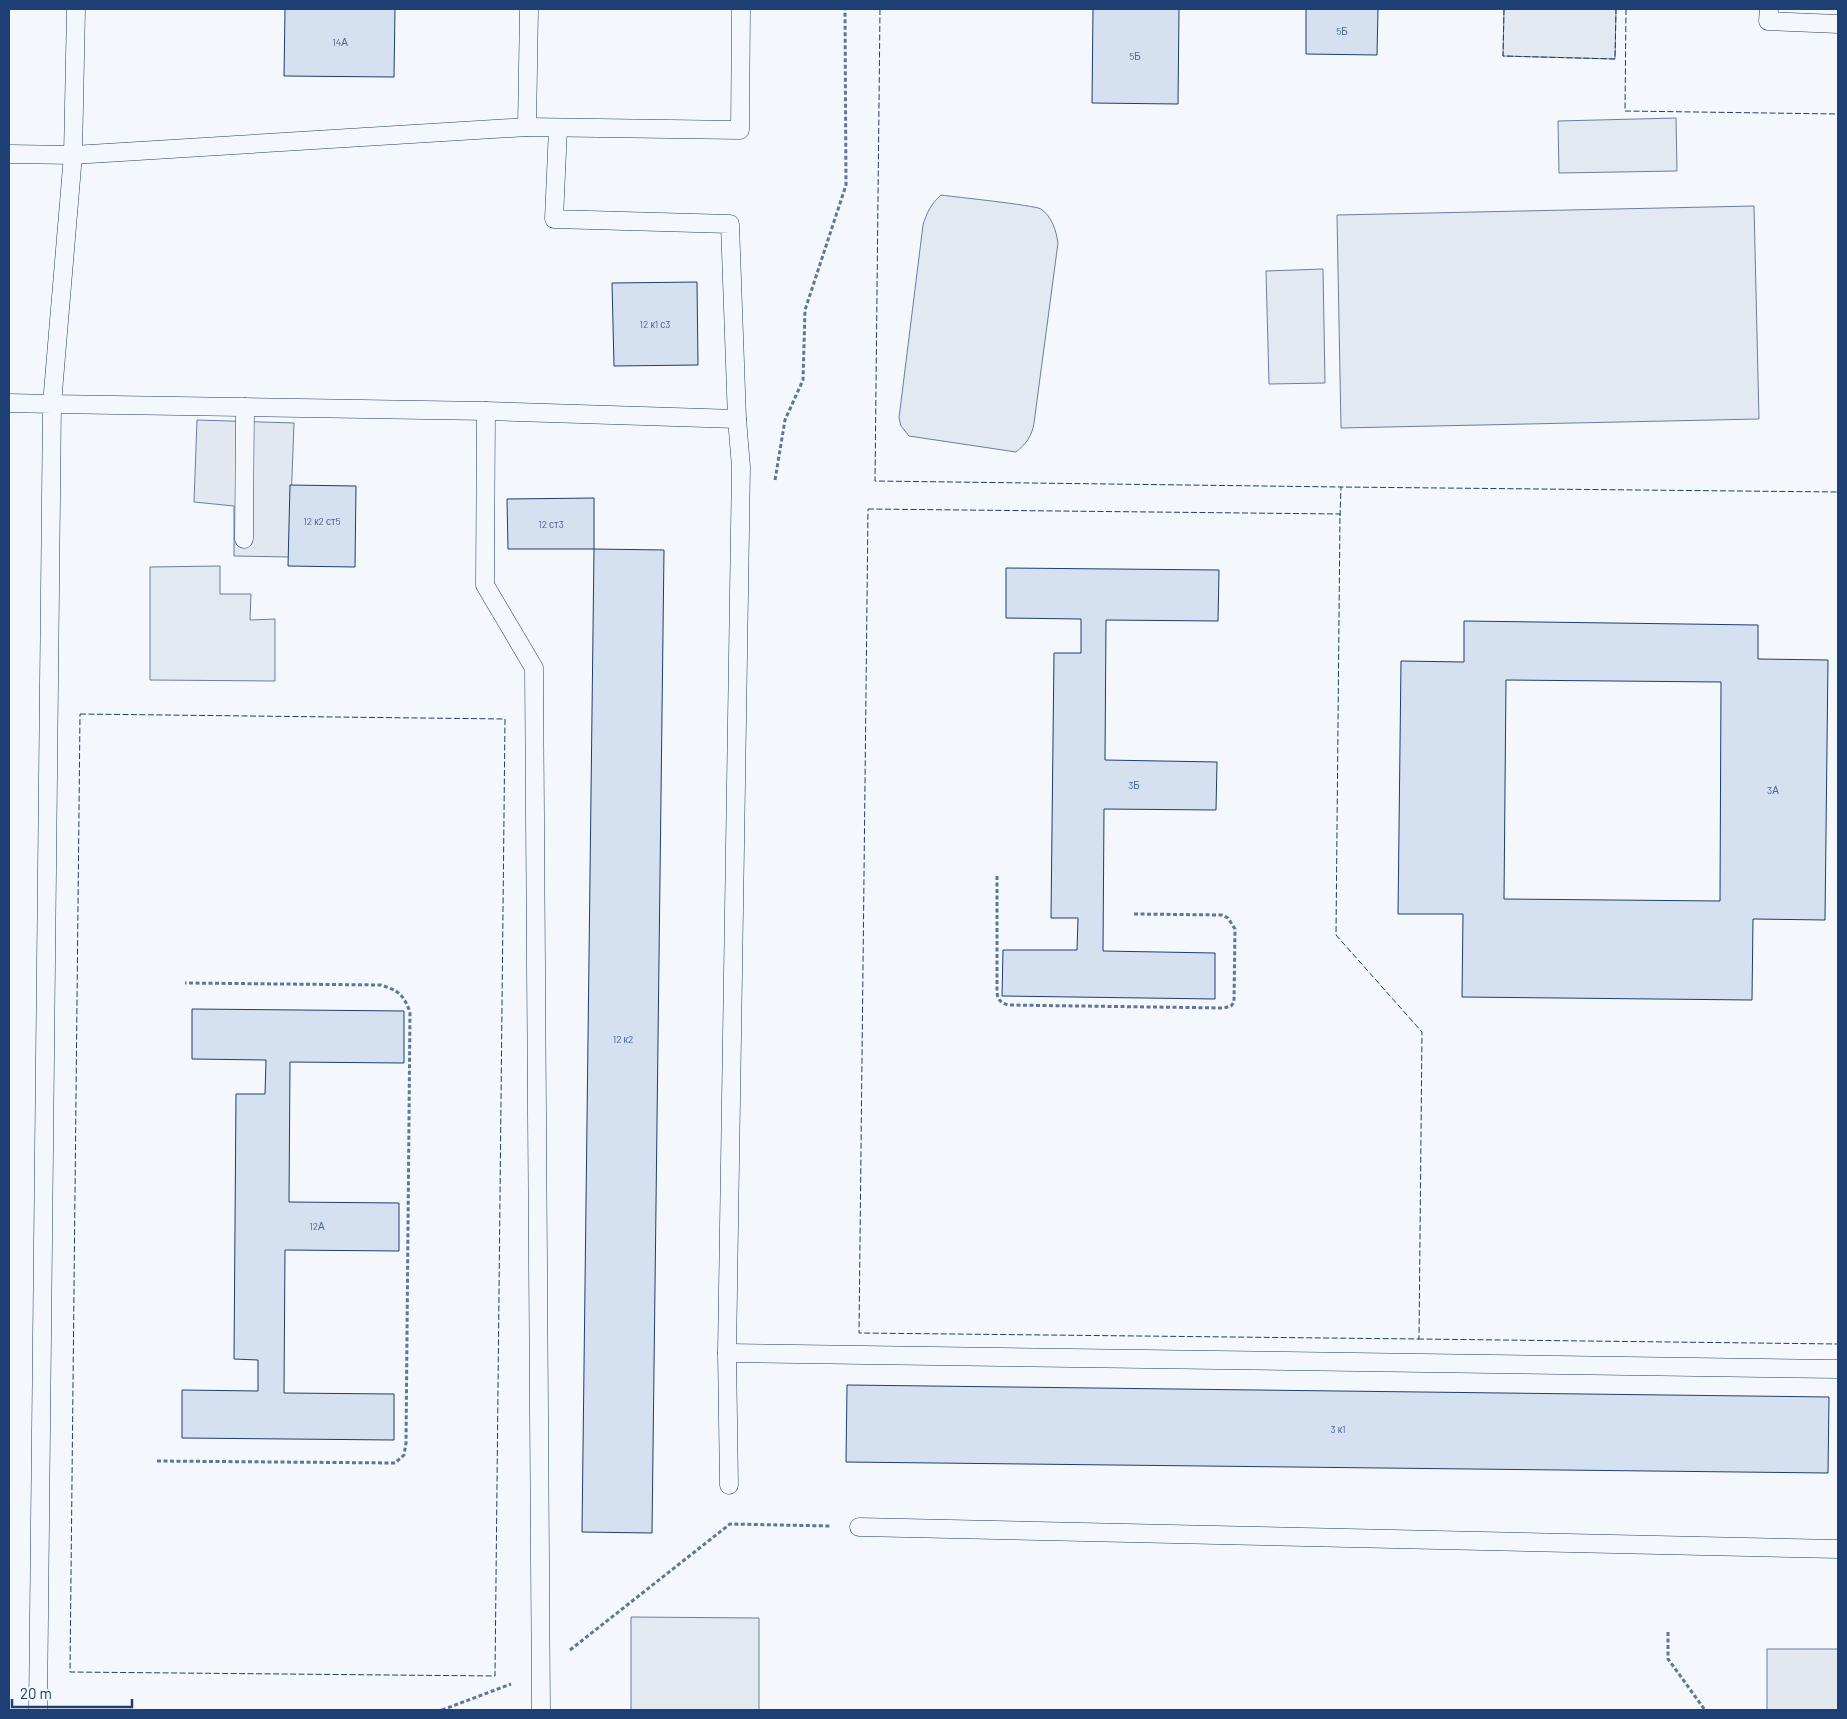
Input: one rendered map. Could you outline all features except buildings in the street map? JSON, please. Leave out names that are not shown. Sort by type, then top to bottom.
[{"type":"lane","points":[[38,1710],[52,404],[73,155],[76,9]]},
{"type":"lane","points":[[527,128],[529,9]]},
{"type":"lane","points":[[9,154],[73,155],[527,128],[740,130],[741,9]]},
{"type":"lane","points":[[1768,9],[1768,21],[1838,24]]},
{"type":"lane","points":[[558,128],[554,219],[730,224],[737,420],[741,467],[727,1353],[729,1485]]},
{"type":"lane","points":[[9,403],[486,411],[737,420]]},
{"type":"lane","points":[[244,539],[245,407]]},
{"type":"lane","points":[[486,411],[485,585],[534,668],[541,1710]]},
{"type":"lane","points":[[727,1353],[1838,1369]]},
{"type":"lane","points":[[859,1527],[1838,1549]]},
{"type":"path","points":[[775,480],[785,420],[803,380],[804,310],[846,184],[844,9]]},
{"type":"path","points":[[997,876],[996,993],[998,1000],[1002,1003],[1008,1005],[1224,1008],[1231,1006],[1234,1002],[1235,929],[1228,918],[1222,915],[1134,914]]},
{"type":"path","points":[[157,1462],[395,1463],[404,1455],[406,1442],[410,1012],[404,997],[396,990],[381,985],[185,983]]},
{"type":"path","points":[[442,1710],[541,1673],[730,1524],[859,1527]]},
{"type":"path","points":[[1668,1632],[1668,1659],[1705,1710]]},
{"type":"shaded area","points":[[1504,9],[1616,9],[1615,59],[1503,56]]},
{"type":"shaded area","points":[[1676,118],[1677,171],[1559,173],[1558,121]]},
{"type":"shaded area","points":[[941,195],[1035,207],[1045,212],[1051,220],[1056,233],[1058,243],[1034,423],[1028,439],[1016,452],[909,436],[901,426],[899,418],[923,225],[930,208]]},
{"type":"shaded area","points":[[1754,206],[1759,419],[1341,428],[1337,215]]},
{"type":"shaded area","points":[[1323,269],[1325,383],[1269,384],[1266,271]]},
{"type":"shaded area","points":[[197,420],[294,423],[289,557],[234,556],[234,506],[194,502]]},
{"type":"shaded area","points":[[220,566],[220,594],[251,594],[250,620],[275,619],[275,681],[150,680],[150,567]]},
{"type":"shaded area","points":[[631,1617],[759,1618],[759,1710],[631,1710]]},
{"type":"shaded area","points":[[1767,1649],[1838,1649],[1838,1710],[1767,1710]]},
{"type":"fence","points":[[880,9],[875,481],[1341,487]]},
{"type":"fence","points":[[1504,9],[1503,56],[1615,59],[1616,9]]},
{"type":"fence","points":[[1626,9],[1625,111],[1838,114]]},
{"type":"fence","points":[[1340,516],[1341,487],[1838,492]]},
{"type":"fence","points":[[868,509],[1340,514],[1336,935],[1422,1032],[1419,1339],[859,1333],[868,509]]},
{"type":"fence","points":[[80,714],[505,719],[495,1676],[70,1672],[80,714]]},
{"type":"fence","points":[[1418,1339],[1838,1344]]}]
